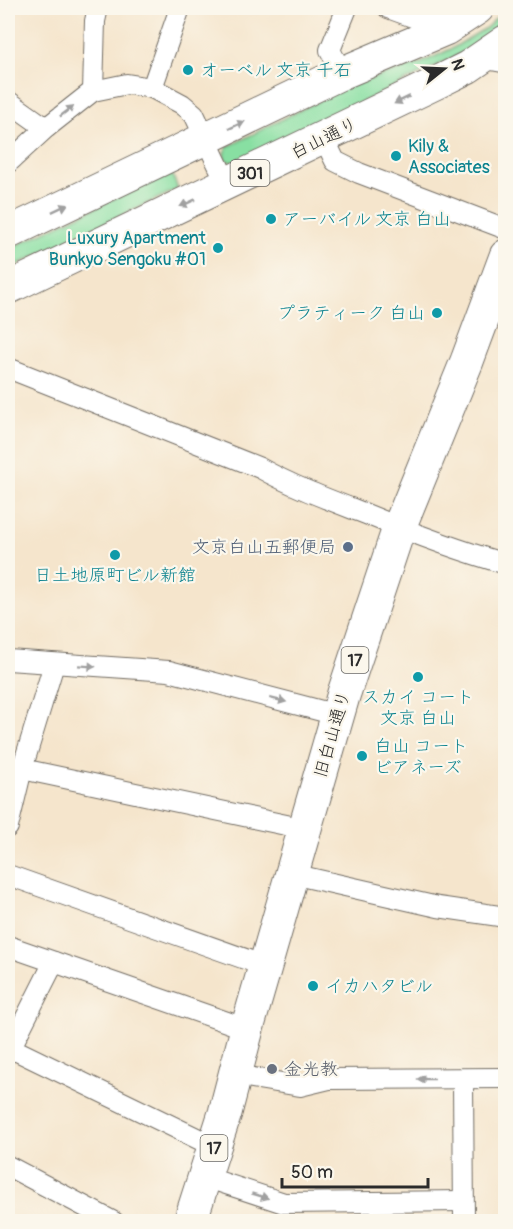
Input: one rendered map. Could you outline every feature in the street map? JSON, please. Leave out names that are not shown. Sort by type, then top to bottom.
[{"type":"highway","name":"旧白山通り","points":[[190,1221],[236,1075],[247,1029],[337,715],[399,528],[467,361],[506,256]]},
{"type":"main road","points":[[8,233],[342,73],[446,28],[478,8]]},
{"type":"main road","name":"白山通り","points":[[8,288],[324,138],[500,50]]},
{"type":"street","points":[[93,91],[95,21],[98,8]]},
{"type":"street","points":[[152,88],[180,8]]},
{"type":"street","points":[[342,73],[330,50],[347,8]]},
{"type":"street","points":[[388,8],[446,28]]},
{"type":"street","points":[[8,163],[46,128],[93,91],[127,84],[152,88],[182,104],[194,114],[227,184]]},
{"type":"street","points":[[8,101],[46,128]]},
{"type":"street","points":[[324,138],[335,161],[359,173],[506,229]]},
{"type":"street","points":[[8,368],[260,468],[287,483],[399,528],[468,554],[506,564]]},
{"type":"street","points":[[8,660],[169,672],[337,715]]},
{"type":"street","points":[[8,827],[22,769],[54,664]]},
{"type":"street","points":[[22,769],[305,829]]},
{"type":"street","points":[[291,874],[438,907],[506,917]]},
{"type":"street","points":[[8,875],[265,966]]},
{"type":"street","points":[[8,946],[247,1029]]},
{"type":"street","points":[[54,962],[9,1051],[284,1203],[464,1202]]},
{"type":"street","points":[[236,1075],[300,1086],[329,1079],[506,1078]]},
{"type":"street","points":[[463,1079],[464,1221]]},
{"type":"street","points":[[8,1166],[114,1221]]},
{"type":"green space","points":[[505,10],[505,23],[477,46],[241,162],[225,160],[224,153],[227,147],[348,86],[421,63],[453,48],[486,28]]},
{"type":"green space","points":[[171,172],[178,189],[8,269],[8,249]]},
{"type":"place","name":"オーベル 文京 千石","points":[[188,70]]},
{"type":"place","name":"Kily & Associates","points":[[396,156]]},
{"type":"place","name":"アーバイル 文京 白山","points":[[271,219]]},
{"type":"place","name":"Luxury Apartment Bunkyo Sengoku #01","points":[[218,248]]},
{"type":"place","name":"プラティーク 白山","points":[[437,313]]},
{"type":"place","name":"文京白山五郵便局","points":[[348,547]]},
{"type":"place","name":"日土地原町ビル新館","points":[[115,555]]},
{"type":"place","name":"スカイ コート 文京 白山","points":[[418,677]]},
{"type":"place","name":"白山 コート ビアネーズ","points":[[362,756]]},
{"type":"place","name":"イカハタビル","points":[[313,986]]},
{"type":"place","name":"金光教","points":[[272,1069]]}]
